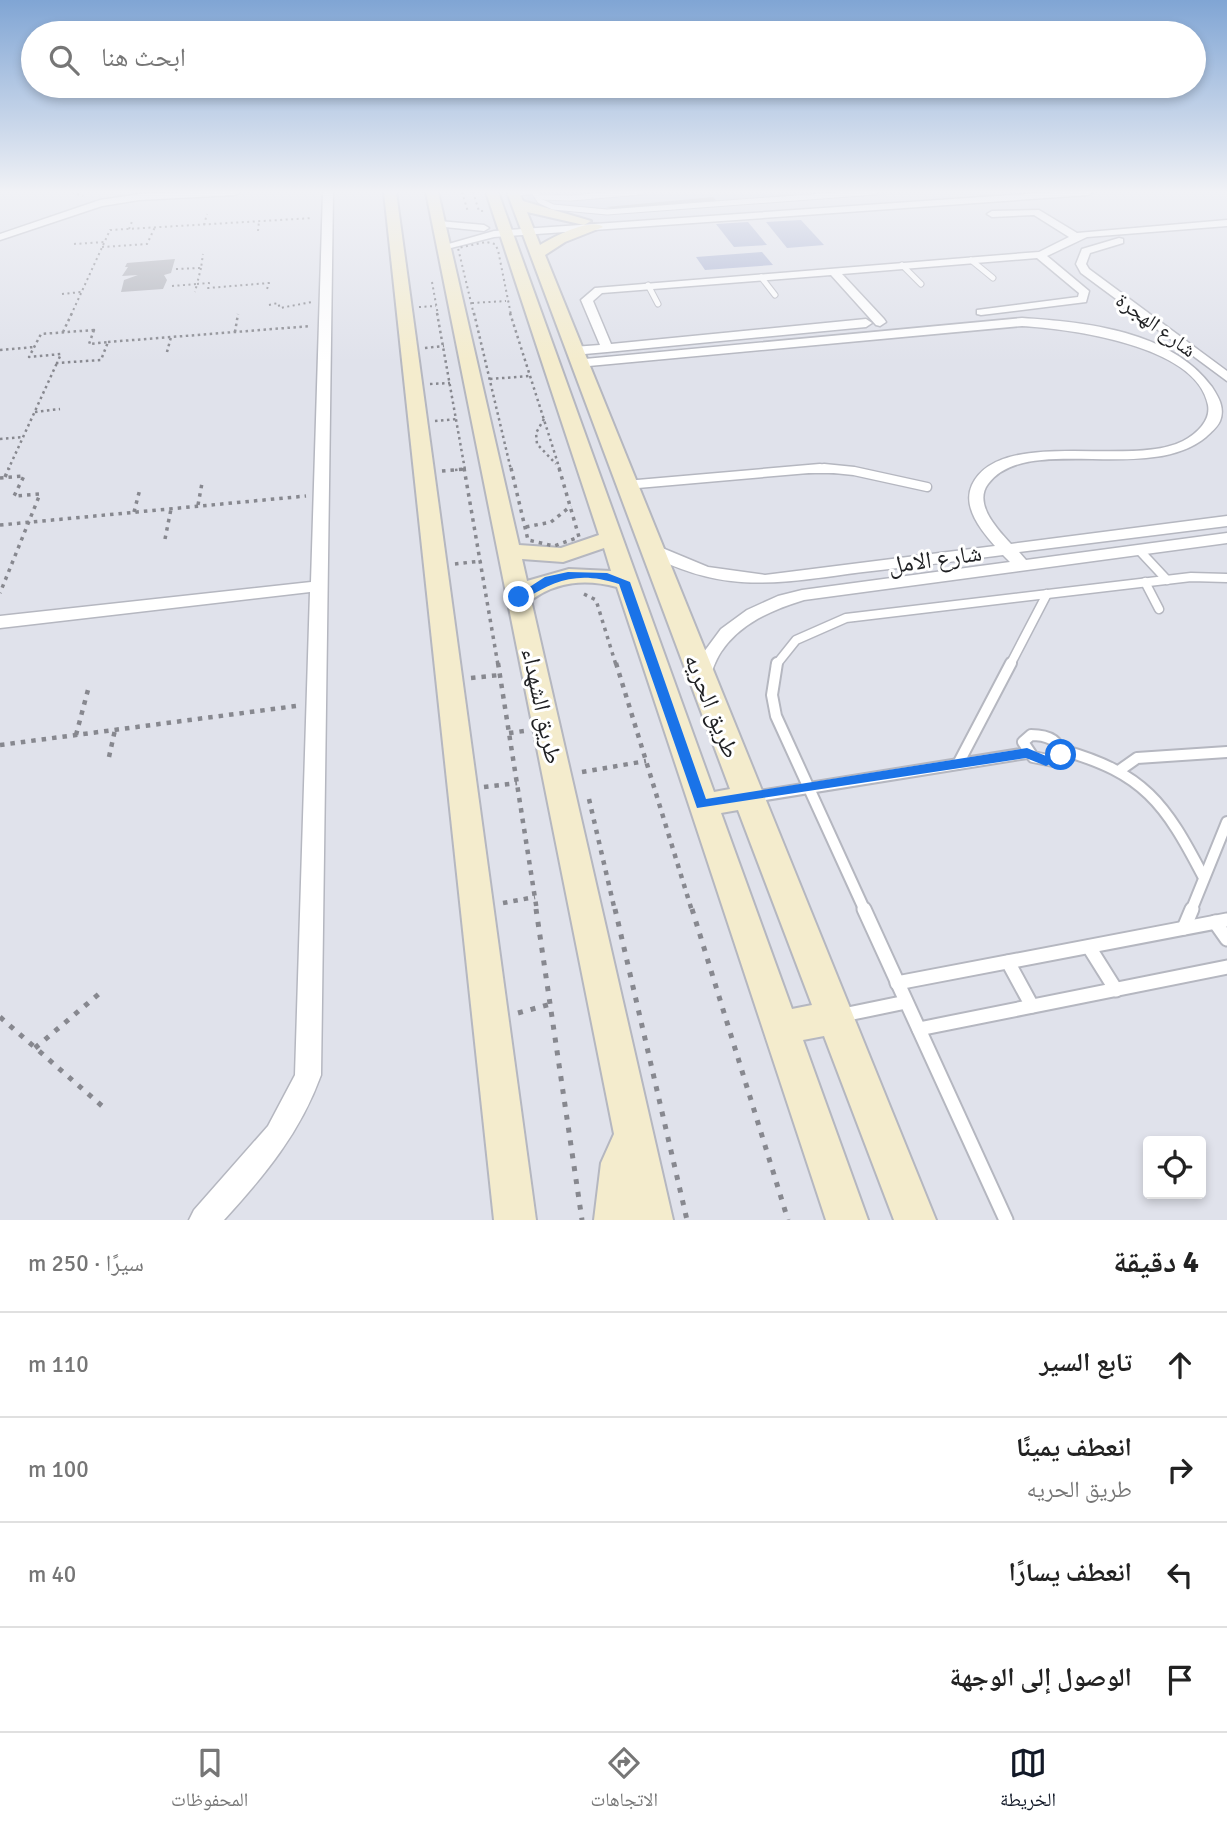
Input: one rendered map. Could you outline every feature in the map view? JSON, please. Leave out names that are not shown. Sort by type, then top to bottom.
[{"type":"main road","points":[[397,249],[515,1220]]},
{"type":"main road","name":"طريق الشهداء","points":[[444,249],[652,1220]]},
{"type":"main road","name":"طريق الحريه","points":[[523,249],[540,371],[586,473],[610,539],[847,1220]]},
{"type":"main road","name":"طريق الحريه","points":[[533,249],[915,1220]]},
{"type":"main road","points":[[540,371],[576,357]]},
{"type":"main road","points":[[586,473],[622,477]]},
{"type":"main road","points":[[510,551],[563,555],[610,539]]},
{"type":"main road","points":[[519,597],[541,583],[568,575],[607,576],[624,582]]},
{"type":"main road","points":[[702,805],[748,797]]},
{"type":"main road","points":[[779,1028],[835,1017]]},
{"type":"main road","points":[[615,1220],[621,1163],[634,1135]]},
{"type":"street","points":[[204,1220],[284,1130],[299,1103],[308,1075],[322,494],[321,325],[326,249]]},
{"type":"street","points":[[607,348],[588,296],[607,289],[1039,255],[1061,249]]},
{"type":"street","name":"شارع الهجرة","points":[[1091,249],[1086,251],[1081,264],[1093,279],[1227,377]]},
{"type":"street","points":[[576,357],[607,348],[1069,304],[1082,299],[1084,293],[1081,289],[1039,255]]},
{"type":"street","points":[[833,271],[880,322]]},
{"type":"street","points":[[576,357],[1022,322],[1084,328],[1144,345],[1183,365],[1209,389],[1216,414],[1211,425],[1185,444],[1123,457],[1023,458],[988,473],[979,485],[975,498],[979,513],[1022,566]]},
{"type":"street","name":"شارع الامل","points":[[649,547],[667,558],[700,571],[765,580],[1227,522]]},
{"type":"street","name":"شارع الامل","points":[[700,677],[707,657],[719,639],[735,624],[777,601],[802,595],[1227,538]]},
{"type":"street","points":[[765,580],[766,591],[777,601]]},
{"type":"street","points":[[0,622],[320,586]]},
{"type":"lane","points":[[971,260],[993,278]]},
{"type":"lane","points":[[902,265],[921,284]]},
{"type":"lane","points":[[761,276],[775,295]]},
{"type":"lane","points":[[648,285],[658,304]]},
{"type":"lane","points":[[622,477],[822,468],[854,471],[927,487]]},
{"type":"lane","points":[[1139,550],[1167,580]]},
{"type":"lane","points":[[1006,1220],[776,716],[769,693],[772,672],[798,637],[820,625],[846,618],[1145,582],[1227,578]]},
{"type":"lane","points":[[1145,582],[1159,609]]},
{"type":"lane","points":[[958,764],[1047,594]]},
{"type":"lane","points":[[1027,753],[1023,742],[1025,738],[1038,734],[1054,740],[1062,750],[1120,770],[1158,800],[1172,818],[1203,876]]},
{"type":"lane","points":[[748,797],[1027,753],[1046,761],[1058,758],[1062,750]]},
{"type":"lane","points":[[1120,770],[1137,758],[1227,752]]},
{"type":"lane","points":[[1184,928],[1227,822]]},
{"type":"lane","points":[[897,983],[1221,921],[1227,939]]},
{"type":"lane","points":[[1089,947],[1116,989]]},
{"type":"lane","points":[[1008,962],[1032,1006]]},
{"type":"lane","points":[[919,1029],[1223,970]]},
{"type":"lane","points":[[835,1017],[906,1002]]},
{"type":"path","points":[[63,332],[101,249]]},
{"type":"path","points":[[458,249],[528,540],[540,545],[569,544],[579,537],[544,419],[540,371],[506,300],[497,249]]},
{"type":"path","points":[[195,292],[203,254]]},
{"type":"path","points":[[176,269],[201,268]]},
{"type":"path","points":[[430,274],[500,675],[581,1197],[582,1220]]},
{"type":"path","points":[[172,286],[209,283],[208,288],[241,287],[269,283],[267,289]]},
{"type":"path","points":[[62,294],[81,292]]},
{"type":"path","points":[[3,477],[61,354],[29,356],[41,334],[94,330],[89,344],[321,325],[317,304],[314,302],[281,308],[278,303],[269,305]]},
{"type":"path","points":[[234,332],[238,314]]},
{"type":"path","points":[[167,352],[171,337]]},
{"type":"path","points":[[57,363],[101,359],[108,342]]},
{"type":"path","points":[[419,348],[444,346]]},
{"type":"path","points":[[0,350],[34,347]]},
{"type":"path","points":[[490,379],[540,371]]},
{"type":"path","points":[[424,384],[451,383]]},
{"type":"path","points":[[35,412],[60,409]]},
{"type":"path","points":[[430,421],[457,419]]},
{"type":"path","points":[[544,419],[535,430],[534,443],[542,455],[558,465]]},
{"type":"path","points":[[0,439],[24,437]]},
{"type":"path","points":[[437,472],[465,469]]},
{"type":"path","points":[[0,593],[40,494],[15,496],[23,475],[3,477]]},
{"type":"path","points":[[197,506],[202,483]]},
{"type":"path","points":[[134,512],[140,489]]},
{"type":"path","points":[[0,525],[322,494]]},
{"type":"path","points":[[526,527],[547,524],[563,517],[571,506]]},
{"type":"path","points":[[165,539],[171,509]]},
{"type":"path","points":[[450,565],[481,561]]},
{"type":"path","points":[[579,592],[596,600],[788,1220]]},
{"type":"path","points":[[466,679],[500,675]]},
{"type":"path","points":[[76,735],[89,686]]},
{"type":"path","points":[[0,745],[318,704]]},
{"type":"path","points":[[109,757],[115,730]]},
{"type":"path","points":[[579,759],[687,1220]]},
{"type":"path","points":[[582,772],[646,761]]},
{"type":"path","points":[[481,788],[517,783]]},
{"type":"path","points":[[497,905],[535,897]]},
{"type":"path","points":[[35,1048],[100,993]]},
{"type":"path","points":[[513,1014],[551,1004]]},
{"type":"path","points":[[0,1017],[102,1106]]},
{"type":"shaded area","points":[[762,252],[773,265],[705,270],[696,257]]},
{"type":"building","points":[[175,259],[171,273],[164,275],[167,280],[163,289],[121,292],[124,280],[138,275],[122,276],[128,267],[125,267],[127,263]]},
{"type":"route","points":[[519,597],[549,579],[568,575],[607,576],[624,582],[702,805],[1027,753],[1046,761],[1053,761],[1061,755]]}]
